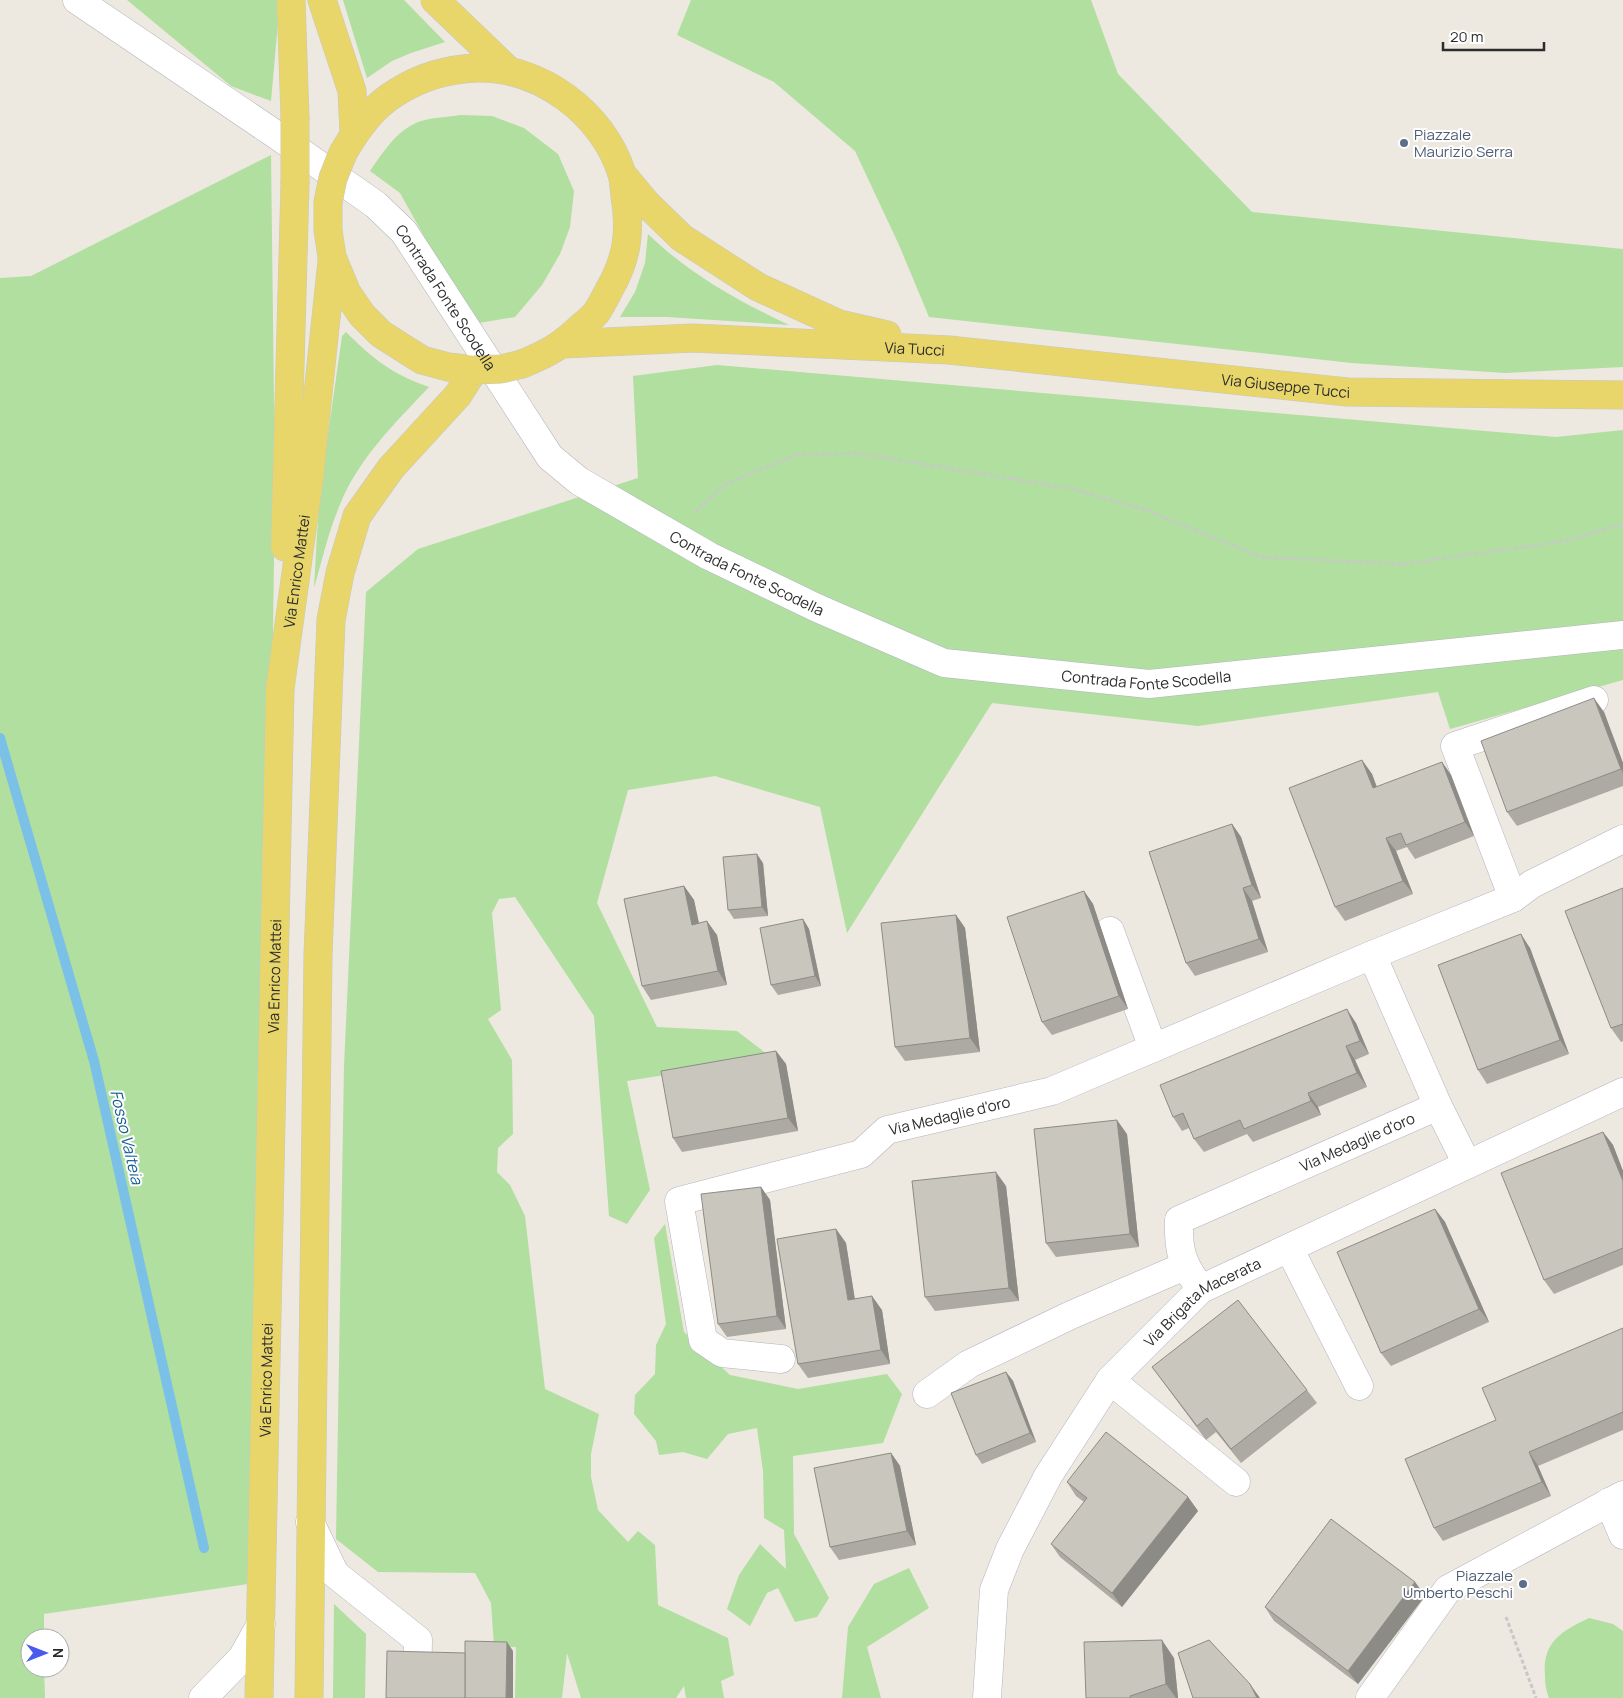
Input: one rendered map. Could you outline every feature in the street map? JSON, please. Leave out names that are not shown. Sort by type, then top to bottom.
[{"type":"main road","points":[[280,689],[295,184],[295,117],[290,0]]},
{"type":"main road","points":[[322,0],[352,92],[349,143]]},
{"type":"main road","points":[[435,0],[508,71]]},
{"type":"main road","points":[[477,68],[508,71],[539,81],[566,96],[589,117],[608,143],[622,174],[629,220],[626,247],[619,274],[595,315],[563,344],[542,356],[522,364],[501,369],[474,370],[448,367],[422,360],[381,334],[362,315],[346,293],[332,257],[328,230],[328,202],[333,178],[349,143],[373,111],[396,93],[419,80],[445,72],[477,68]]},
{"type":"main road","name":"Via Tucci","points":[[622,174],[647,204],[682,238],[758,287],[839,324],[949,350]]},
{"type":"main road","name":"Via Enrico Mattei","points":[[259,1698],[280,689],[309,479],[332,257]]},
{"type":"main road","name":"Via Tucci","points":[[563,344],[693,338],[949,350]]},
{"type":"main road","name":"Via Giuseppe Tucci","points":[[949,350],[1347,392],[1623,395]]},
{"type":"main road","points":[[308,1698],[318,955],[331,620],[340,573],[357,516],[391,468],[458,395],[474,370]]},
{"type":"street","name":"Contrada Fonte Scodella","points":[[77,0],[275,134],[376,205],[391,218],[404,232],[550,457],[579,481],[709,556],[817,608],[944,664],[1149,684],[1623,635]]},
{"type":"street","points":[[1513,898],[1455,746],[1594,700]]},
{"type":"street","name":"Via Medaglie d'oro","points":[[781,1359],[722,1353],[703,1340],[679,1201],[861,1154],[887,1130],[1052,1092],[1372,955],[1513,898],[1532,884],[1623,839]]},
{"type":"street","points":[[1110,932],[1153,1048]]},
{"type":"street","points":[[1372,955],[1438,1106],[1467,1164]]},
{"type":"street","name":"Via Brigata Macerata","points":[[987,1698],[994,1590],[1010,1549],[1048,1476],[1110,1380],[1201,1289],[1623,1092]]},
{"type":"street","name":"Via Medaglie d'oro","points":[[1201,1289],[1185,1266],[1178,1242],[1179,1220],[1438,1106]]},
{"type":"street","points":[[1289,1248],[1359,1386]]},
{"type":"street","points":[[927,1394],[969,1364],[1071,1315],[1185,1266]]},
{"type":"street","points":[[1110,1380],[1236,1482]]},
{"type":"street","points":[[1370,1698],[1448,1589],[1616,1498],[1623,1535]]},
{"type":"street","points":[[310,1522],[335,1574],[418,1640],[416,1698]]},
{"type":"street","points":[[203,1698],[242,1658],[261,1624]]},
{"type":"path","points":[[671,534],[724,485],[796,455],[858,453],[1069,488],[1146,510],[1261,557],[1403,564],[1565,540],[1623,524]]},
{"type":"path","points":[[1506,1617],[1536,1698]]},
{"type":"green space","points":[[127,0],[280,0],[271,101],[231,86]]},
{"type":"green space","points":[[343,0],[404,0],[445,42],[392,61],[367,78]]},
{"type":"green space","points":[[691,0],[1091,0],[1118,74],[1252,212],[1623,249],[1623,367],[1505,373],[1352,363],[929,317],[899,245],[855,151],[774,82],[677,35]]},
{"type":"green space","points":[[460,115],[492,116],[524,128],[558,154],[574,191],[570,227],[560,254],[542,285],[515,317],[473,324],[400,193],[370,171],[393,140],[407,128],[425,120]]},
{"type":"green space","points":[[271,155],[275,487],[272,702],[248,1584],[44,1614],[44,1628],[20,1628],[20,1678],[44,1678],[45,1698],[0,1698],[0,278],[31,276]]},
{"type":"green space","points":[[648,234],[680,262],[715,286],[789,325],[667,317],[620,317],[635,292],[645,263]]},
{"type":"green space","points":[[346,332],[384,365],[404,377],[429,387],[378,443],[356,473],[335,517],[314,588],[321,484],[342,336]]},
{"type":"green space","points":[[717,365],[1556,437],[1623,430],[1623,680],[1450,729],[1438,692],[1198,726],[992,703],[847,933],[820,807],[715,776],[628,790],[597,903],[657,1027],[737,1031],[772,1058],[627,1081],[650,1190],[627,1224],[609,1216],[594,1016],[515,897],[499,899],[492,913],[501,1010],[488,1019],[512,1060],[513,1134],[498,1148],[497,1172],[510,1185],[525,1216],[545,1389],[599,1414],[591,1454],[591,1477],[598,1510],[628,1542],[638,1531],[655,1545],[658,1605],[728,1638],[734,1675],[721,1681],[724,1698],[686,1698],[684,1686],[676,1698],[581,1698],[567,1653],[562,1698],[515,1698],[516,1647],[494,1646],[491,1603],[475,1573],[378,1572],[336,1539],[344,1066],[366,592],[418,549],[638,478],[633,376]]},
{"type":"green space","points":[[665,1224],[684,1332],[730,1375],[798,1389],[887,1374],[902,1394],[883,1443],[793,1456],[794,1534],[829,1598],[817,1617],[795,1622],[778,1588],[767,1593],[750,1626],[727,1609],[739,1575],[760,1544],[786,1569],[784,1530],[764,1518],[763,1471],[757,1428],[728,1434],[707,1459],[683,1452],[659,1455],[656,1441],[634,1414],[635,1395],[655,1374],[656,1345],[666,1324],[654,1238]]},
{"type":"green space","points":[[909,1568],[929,1608],[867,1647],[881,1698],[842,1698],[848,1627],[874,1584]]},
{"type":"green space","points":[[334,1604],[366,1634],[365,1698],[333,1698]]},
{"type":"green space","points":[[1589,1618],[1613,1624],[1623,1631],[1623,1698],[1549,1698],[1545,1684],[1545,1664],[1550,1646],[1562,1633]]},
{"type":"building","points":[[1594,698],[1621,769],[1507,812],[1481,741]]},
{"type":"building","points":[[1362,760],[1373,788],[1442,762],[1465,822],[1406,845],[1401,833],[1386,838],[1403,881],[1335,907],[1289,788]]},
{"type":"building","points":[[1232,824],[1252,885],[1243,888],[1259,939],[1186,963],[1149,852]]},
{"type":"building","points":[[757,854],[762,907],[728,910],[723,857]]},
{"type":"building","points":[[684,886],[692,925],[707,921],[718,971],[642,986],[624,899]]},
{"type":"building","points":[[1623,888],[1623,1024],[1611,1028],[1565,911]]},
{"type":"building","points":[[1084,891],[1119,996],[1042,1022],[1007,917]]},
{"type":"building","points":[[956,915],[970,1038],[895,1047],[881,923]]},
{"type":"building","points":[[803,919],[815,976],[771,985],[760,928]]},
{"type":"building","points":[[1521,934],[1560,1040],[1478,1070],[1438,965]]},
{"type":"building","points":[[1347,1009],[1360,1041],[1346,1046],[1357,1073],[1308,1093],[1311,1101],[1244,1129],[1240,1120],[1194,1139],[1183,1113],[1173,1117],[1160,1085]]},
{"type":"building","points":[[776,1051],[788,1118],[673,1138],[661,1071]]},
{"type":"building","points":[[1117,1120],[1130,1234],[1046,1243],[1034,1129]]},
{"type":"building","points":[[1603,1132],[1623,1181],[1623,1248],[1544,1280],[1501,1173]]},
{"type":"building","points":[[996,1172],[1009,1288],[925,1297],[912,1181]]},
{"type":"building","points":[[761,1187],[777,1316],[718,1324],[701,1194]]},
{"type":"building","points":[[1435,1209],[1479,1309],[1381,1353],[1337,1252]]},
{"type":"building","points":[[836,1229],[848,1300],[872,1296],[881,1350],[798,1364],[777,1239]]},
{"type":"building","points":[[1238,1300],[1307,1390],[1231,1449],[1207,1418],[1197,1426],[1152,1367]]},
{"type":"building","points":[[1623,1328],[1623,1412],[1529,1452],[1542,1482],[1434,1528],[1405,1459],[1496,1420],[1482,1388]]},
{"type":"building","points":[[1006,1372],[1030,1433],[976,1455],[951,1393]]},
{"type":"building","points":[[1106,1432],[1188,1497],[1112,1593],[1051,1544],[1087,1498],[1067,1482]]},
{"type":"building","points":[[891,1453],[907,1531],[830,1547],[814,1468]]},
{"type":"building","points":[[1331,1519],[1415,1582],[1348,1671],[1265,1607]]},
{"type":"building","points":[[1162,1640],[1166,1684],[1130,1696],[1131,1698],[1086,1698],[1084,1642]]},
{"type":"building","points":[[1209,1640],[1250,1684],[1257,1698],[1193,1698],[1178,1653]]},
{"type":"building","points":[[465,1641],[507,1642],[506,1698],[465,1698]]},
{"type":"building","points":[[387,1651],[465,1653],[465,1698],[386,1698]]},
{"type":"waterway","name":"Fosso Valteia","points":[[0,738],[94,1061],[204,1548]]},
{"type":"place","name":"Piazzale Maurizio Serra","points":[[1404,143]]},
{"type":"place","name":"Piazzale Umberto Peschi","points":[[1523,1584]]}]
